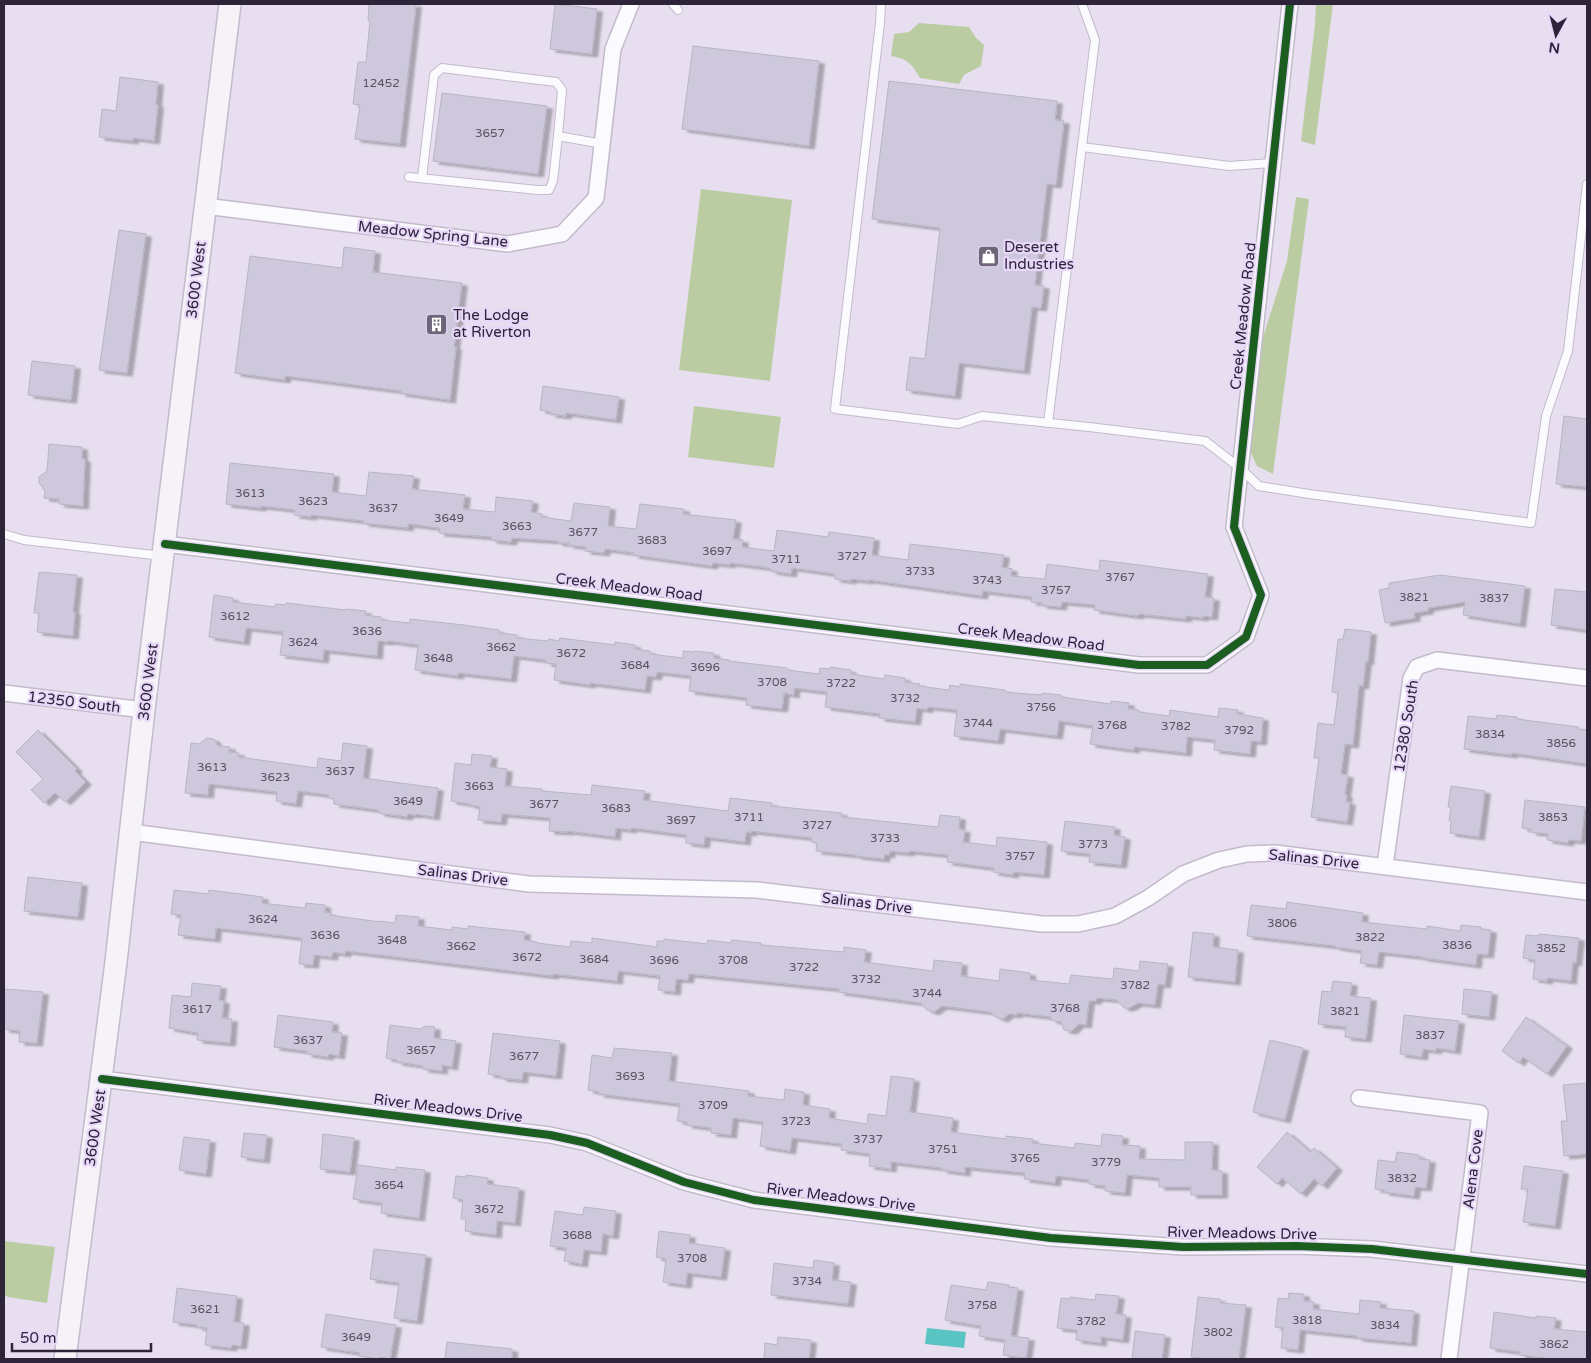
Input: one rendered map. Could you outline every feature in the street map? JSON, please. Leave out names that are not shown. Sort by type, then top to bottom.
[{"type":"main road","name":"3600 West","points":[[64,1359],[102,1078],[144,710],[230,4]]},
{"type":"street","name":"Meadow Spring Lane","points":[[205,206],[508,244],[562,234],[596,198],[613,49],[631,4]]},
{"type":"street","name":"Creek Meadow Road","points":[[164,550],[1139,665],[1207,665],[1246,637],[1261,595],[1234,527],[1290,4]]},
{"type":"street","name":"12380 South","points":[[1385,866],[1411,678],[1418,667],[1437,660],[1587,678]]},
{"type":"street","name":"12350 South","points":[[4,694],[144,710]]},
{"type":"street","name":"Salinas Drive","points":[[131,832],[529,884],[758,890],[1042,924],[1078,924],[1115,916],[1148,898],[1183,874],[1219,860],[1246,854],[1276,853],[1587,892]]},
{"type":"street","name":"River Meadows Drive","points":[[102,1078],[550,1135],[587,1144],[684,1182],[754,1200],[784,1204],[1051,1238],[1183,1247],[1296,1246],[1372,1248],[1587,1274]]},
{"type":"street","name":"Alena Cove","points":[[1359,1098],[1480,1113],[1462,1258]]},
{"type":"street","points":[[1449,1359],[1462,1258]]},
{"type":"lane","points":[[881,4],[835,409],[958,424],[982,416],[1205,441],[1240,468],[1259,486],[1531,522],[1546,416],[1568,351],[1587,184]]},
{"type":"lane","points":[[1048,423],[1095,40],[1082,4]]},
{"type":"lane","points":[[410,177],[549,190],[553,181],[562,90],[556,82],[442,68],[434,75],[422,178]]},
{"type":"lane","points":[[558,136],[603,144]]},
{"type":"lane","points":[[1082,147],[1229,166],[1273,163]]},
{"type":"lane","points":[[4,534],[24,540],[164,550]]},
{"type":"shaded area","points":[[1316,4],[1333,4],[1315,145],[1301,141]]},
{"type":"shaded area","points":[[919,23],[969,27],[976,38],[984,45],[981,66],[964,75],[959,84],[920,78],[909,63],[891,56],[894,34],[909,32]]},
{"type":"shaded area","points":[[701,189],[792,200],[770,381],[679,370]]},
{"type":"shaded area","points":[[1296,197],[1309,199],[1273,474],[1257,466],[1248,447],[1259,350],[1287,261]]},
{"type":"shaded area","points":[[694,406],[781,417],[774,468],[688,457]]},
{"type":"shaded area","points":[[4,1241],[55,1247],[47,1303],[4,1295]]},
{"type":"shaded area","points":[[927,1328],[966,1332],[964,1348],[925,1344]]},
{"type":"building","points":[[369,4],[416,4],[400,144],[355,139],[360,105],[353,104],[358,62],[366,62],[370,21],[368,20]]},
{"type":"building","points":[[555,4],[597,9],[592,54],[550,49]]},
{"type":"building","points":[[693,46],[819,61],[809,146],[682,129]]},
{"type":"building","points":[[120,77],[158,82],[156,104],[158,105],[154,141],[133,138],[133,141],[99,137],[102,109],[116,111]]},
{"type":"building","name":"Deseret Industries","points":[[889,81],[1057,101],[1055,120],[1064,121],[1056,185],[1047,184],[1035,285],[1044,286],[1041,308],[1032,307],[1024,371],[959,363],[955,396],[906,390],[910,357],[925,359],[940,228],[872,219]]},
{"type":"building","points":[[442,93],[547,106],[538,174],[433,161]]},
{"type":"building","points":[[119,230],[146,234],[127,373],[99,370]]},
{"type":"building","name":"The Lodge at Riverton","points":[[344,247],[375,251],[373,272],[462,283],[450,400],[400,393],[401,391],[285,376],[285,380],[235,373],[250,256],[342,268]]},
{"type":"building","points":[[32,361],[75,366],[71,400],[28,395]]},
{"type":"building","points":[[543,386],[619,397],[616,420],[566,413],[566,416],[550,414],[551,412],[540,410]]},
{"type":"building","points":[[1564,416],[1587,419],[1587,487],[1556,484]]},
{"type":"building","points":[[49,444],[82,447],[82,459],[85,459],[83,506],[59,504],[59,499],[44,498],[45,491],[39,483],[39,477],[47,471]]},
{"type":"building","points":[[230,463],[334,474],[332,492],[366,496],[369,472],[414,476],[412,489],[465,495],[463,509],[495,512],[496,497],[533,501],[531,512],[542,514],[541,517],[571,521],[574,503],[610,507],[608,526],[636,529],[640,504],[684,509],[683,514],[736,520],[733,539],[743,540],[742,547],[774,551],[777,530],[828,537],[829,532],[874,538],[872,555],[908,560],[910,544],[1004,555],[1002,567],[1012,569],[1011,576],[1045,579],[1047,564],[1099,571],[1100,560],[1208,574],[1205,597],[1214,598],[1212,617],[1186,616],[1186,619],[1139,614],[1138,616],[1094,610],[1095,605],[1062,602],[1061,607],[1041,605],[1042,603],[1031,602],[1032,597],[983,591],[982,596],[869,580],[851,579],[851,581],[835,579],[835,574],[792,568],[791,574],[771,571],[771,569],[763,567],[730,563],[730,565],[713,563],[712,566],[633,555],[634,553],[605,549],[604,553],[585,551],[586,547],[568,545],[569,543],[558,543],[558,541],[512,538],[511,542],[491,540],[492,537],[439,533],[440,528],[408,524],[408,528],[329,517],[294,515],[295,510],[226,504]]},
{"type":"building","points":[[39,572],[77,575],[73,612],[75,612],[73,636],[37,632],[39,613],[34,613]]},
{"type":"building","points":[[1440,575],[1525,586],[1520,624],[1463,615],[1465,602],[1428,608],[1428,611],[1414,613],[1415,618],[1385,623],[1379,590],[1389,588],[1389,583]]},
{"type":"building","points":[[1555,589],[1587,592],[1587,630],[1551,625]]},
{"type":"building","points":[[214,595],[233,598],[233,602],[275,607],[275,604],[285,605],[286,603],[366,611],[365,615],[381,617],[381,620],[410,623],[410,619],[464,625],[499,630],[499,633],[517,635],[517,638],[559,641],[560,638],[615,645],[615,642],[635,645],[635,649],[650,651],[650,654],[683,658],[683,651],[714,653],[714,658],[729,661],[819,674],[820,668],[830,669],[830,667],[851,670],[851,674],[884,679],[885,675],[905,678],[905,682],[920,684],[919,686],[949,690],[950,685],[960,687],[960,684],[1005,690],[1005,692],[1061,695],[1061,697],[1111,704],[1111,701],[1129,703],[1128,709],[1169,716],[1170,710],[1218,717],[1219,708],[1238,710],[1237,714],[1263,718],[1261,742],[1251,741],[1250,754],[1214,750],[1215,740],[1187,737],[1186,753],[1134,747],[1134,750],[1090,744],[1093,726],[1059,721],[1057,736],[1000,729],[998,741],[954,736],[957,710],[928,707],[927,710],[917,708],[915,722],[879,718],[880,714],[825,707],[827,692],[794,688],[794,695],[784,693],[782,709],[746,705],[747,698],[689,691],[691,676],[657,672],[656,677],[647,676],[645,690],[590,683],[590,685],[554,680],[556,664],[546,663],[546,660],[514,656],[511,679],[458,673],[458,676],[415,670],[418,645],[389,641],[378,641],[377,656],[324,650],[323,660],[280,655],[283,632],[246,628],[244,642],[209,637]]},
{"type":"building","points":[[1345,629],[1371,632],[1363,686],[1359,685],[1353,745],[1345,744],[1341,774],[1348,775],[1345,794],[1347,795],[1346,802],[1350,802],[1347,822],[1311,817],[1319,758],[1314,758],[1318,723],[1334,725],[1338,693],[1332,692],[1338,639],[1343,639]]},
{"type":"building","points":[[1497,715],[1587,730],[1587,764],[1512,753],[1512,755],[1464,749],[1468,716],[1496,719]]},
{"type":"building","points":[[38,730],[77,769],[75,771],[86,782],[65,802],[55,793],[44,803],[31,790],[43,779],[16,752]]},
{"type":"building","points":[[207,738],[214,739],[218,746],[230,747],[229,752],[239,753],[238,757],[317,768],[318,758],[341,761],[343,743],[367,746],[363,778],[438,788],[434,817],[408,814],[407,817],[379,813],[379,810],[334,804],[334,799],[329,798],[329,795],[298,791],[296,804],[276,801],[277,792],[209,784],[208,795],[185,793],[191,743],[199,744]]},
{"type":"building","points":[[472,754],[492,756],[490,767],[507,769],[505,786],[542,789],[542,791],[591,795],[592,785],[645,791],[643,800],[728,811],[730,798],[772,803],[771,806],[842,813],[842,817],[938,827],[940,815],[960,817],[959,829],[965,830],[963,842],[996,846],[997,837],[1047,842],[1044,875],[1013,872],[1013,875],[993,872],[994,868],[947,862],[948,855],[890,851],[889,855],[885,854],[884,859],[816,851],[817,843],[811,842],[812,838],[751,831],[751,833],[746,832],[745,842],[705,837],[704,845],[686,843],[686,835],[631,828],[631,830],[616,828],[615,837],[568,831],[549,831],[550,818],[502,814],[501,822],[478,820],[480,807],[451,801],[455,763],[471,765]]},
{"type":"building","points":[[1451,786],[1485,791],[1479,837],[1450,833],[1451,807],[1448,807]]},
{"type":"building","points":[[1525,800],[1585,807],[1581,841],[1569,840],[1568,843],[1547,840],[1548,834],[1531,832],[1531,829],[1522,828]]},
{"type":"building","points":[[1065,821],[1115,827],[1114,835],[1125,837],[1121,865],[1089,862],[1090,854],[1061,851]]},
{"type":"building","points":[[28,877],[82,883],[78,917],[24,911]]},
{"type":"building","points":[[174,890],[208,894],[209,890],[263,897],[262,903],[305,908],[306,903],[325,905],[325,912],[331,913],[330,915],[380,922],[395,923],[396,915],[419,917],[418,926],[452,930],[452,927],[468,929],[468,926],[525,932],[524,940],[570,947],[571,941],[592,943],[592,938],[657,947],[657,941],[664,941],[664,939],[707,944],[708,940],[731,943],[731,940],[761,943],[761,945],[844,952],[844,947],[866,950],[864,962],[933,971],[934,960],[962,963],[961,976],[999,981],[1000,969],[1030,973],[1030,980],[1069,984],[1071,975],[1113,979],[1114,968],[1139,971],[1140,961],[1168,964],[1165,985],[1158,984],[1155,1005],[1138,1003],[1129,1008],[1124,1008],[1117,1000],[1097,998],[1096,1001],[1089,1001],[1086,1025],[1079,1024],[1072,1031],[1064,1030],[1061,1022],[1051,1020],[1051,1017],[1017,1013],[1017,1015],[1009,1014],[1003,1019],[996,1017],[990,1012],[942,1006],[934,1012],[927,1010],[921,1003],[839,992],[839,989],[689,974],[688,980],[676,979],[675,992],[658,990],[660,976],[618,971],[617,981],[553,974],[553,976],[346,951],[345,954],[333,952],[332,957],[314,955],[313,965],[299,964],[302,938],[216,928],[215,939],[178,935],[181,915],[171,914]]},
{"type":"building","points":[[1287,902],[1363,913],[1362,922],[1427,929],[1427,926],[1460,931],[1461,925],[1481,927],[1481,929],[1491,930],[1488,955],[1477,954],[1476,965],[1379,952],[1377,965],[1360,963],[1362,951],[1247,936],[1251,905],[1286,909]]},
{"type":"building","points":[[1193,932],[1214,934],[1213,947],[1238,950],[1235,982],[1188,977]]},
{"type":"building","points":[[1539,934],[1579,938],[1576,963],[1573,962],[1571,981],[1547,978],[1547,981],[1533,979],[1535,960],[1523,958],[1526,935],[1538,936]]},
{"type":"building","points":[[1333,981],[1352,983],[1350,996],[1371,998],[1366,1039],[1345,1037],[1346,1027],[1318,1024],[1322,991],[1331,992]]},
{"type":"building","points":[[192,983],[221,986],[219,1000],[224,1001],[222,1018],[232,1019],[230,1043],[197,1040],[198,1033],[169,1028],[172,995],[191,997]]},
{"type":"building","points":[[4,989],[43,992],[37,1043],[19,1042],[20,1031],[4,1029]]},
{"type":"building","points":[[1464,989],[1492,992],[1489,1017],[1462,1014]]},
{"type":"building","points":[[278,1015],[333,1022],[332,1032],[342,1033],[339,1056],[329,1054],[328,1057],[307,1054],[307,1051],[274,1047]]},
{"type":"building","points":[[1404,1015],[1459,1021],[1455,1051],[1436,1048],[1436,1051],[1423,1049],[1422,1057],[1400,1054]]},
{"type":"building","points":[[1526,1017],[1567,1046],[1547,1074],[1523,1057],[1519,1063],[1502,1051]]},
{"type":"building","points":[[390,1025],[420,1029],[425,1026],[435,1027],[434,1038],[456,1041],[452,1067],[442,1065],[442,1071],[423,1069],[423,1066],[397,1062],[397,1060],[386,1058]]},
{"type":"building","points":[[493,1033],[560,1041],[556,1076],[523,1072],[522,1080],[501,1078],[501,1076],[488,1074]]},
{"type":"building","points":[[1270,1040],[1303,1048],[1285,1120],[1253,1112]]},
{"type":"building","points":[[614,1048],[672,1053],[669,1081],[749,1091],[748,1096],[784,1100],[785,1089],[804,1092],[803,1105],[830,1109],[829,1118],[867,1124],[868,1114],[886,1116],[891,1076],[914,1079],[910,1112],[953,1118],[951,1132],[1006,1139],[1006,1136],[1033,1139],[1032,1143],[1075,1148],[1075,1143],[1101,1146],[1102,1134],[1123,1136],[1122,1145],[1140,1146],[1139,1159],[1185,1160],[1185,1142],[1213,1142],[1212,1170],[1222,1171],[1222,1195],[1191,1195],[1191,1187],[1159,1187],[1159,1178],[1127,1175],[1125,1193],[1105,1191],[1105,1186],[1089,1184],[1089,1180],[1056,1176],[1055,1183],[1024,1179],[1025,1173],[965,1167],[965,1173],[942,1170],[942,1168],[891,1162],[891,1169],[869,1166],[870,1154],[841,1150],[842,1144],[792,1138],[790,1151],[760,1146],[763,1122],[733,1118],[731,1135],[711,1133],[711,1128],[687,1125],[687,1122],[677,1121],[680,1104],[599,1094],[599,1092],[588,1090],[592,1055],[612,1058]]},
{"type":"building","points":[[1587,1083],[1587,1154],[1564,1156],[1561,1121],[1567,1121],[1563,1085]]},
{"type":"building","points":[[1287,1132],[1310,1152],[1314,1148],[1337,1168],[1322,1186],[1314,1179],[1301,1194],[1282,1178],[1277,1184],[1257,1167]]},
{"type":"building","points":[[244,1133],[267,1135],[264,1160],[241,1157]]},
{"type":"building","points":[[323,1134],[354,1138],[350,1172],[320,1169]]},
{"type":"building","points":[[184,1137],[210,1140],[206,1174],[179,1170]]},
{"type":"building","points":[[1397,1152],[1419,1155],[1419,1159],[1430,1160],[1426,1188],[1415,1187],[1414,1196],[1375,1189],[1378,1160],[1395,1162]]},
{"type":"building","points":[[358,1165],[396,1170],[396,1167],[425,1170],[419,1218],[381,1213],[382,1203],[353,1199]]},
{"type":"building","points":[[1524,1166],[1563,1171],[1555,1226],[1523,1222],[1528,1189],[1521,1189]]},
{"type":"building","points":[[466,1175],[488,1178],[487,1184],[519,1188],[515,1223],[497,1221],[496,1235],[465,1231],[466,1219],[461,1219],[463,1200],[453,1198],[456,1176],[466,1177]]},
{"type":"building","points":[[584,1207],[616,1211],[613,1236],[603,1234],[601,1252],[584,1250],[582,1264],[564,1261],[566,1248],[550,1246],[555,1211],[583,1215]]},
{"type":"building","points":[[659,1231],[690,1235],[689,1243],[725,1248],[721,1277],[687,1273],[686,1285],[663,1282],[666,1259],[656,1257]]},
{"type":"building","points":[[374,1249],[426,1255],[417,1321],[394,1318],[399,1283],[370,1279]]},
{"type":"building","points":[[814,1260],[834,1263],[832,1280],[851,1282],[848,1304],[771,1295],[774,1263],[813,1268]]},
{"type":"building","points":[[988,1282],[1018,1288],[1011,1336],[1029,1338],[1026,1358],[1003,1355],[1005,1340],[979,1336],[981,1326],[945,1320],[951,1285],[986,1290]]},
{"type":"building","points":[[177,1288],[237,1296],[234,1322],[244,1323],[241,1346],[232,1345],[231,1348],[205,1345],[207,1328],[173,1322]]},
{"type":"building","points":[[1289,1293],[1304,1294],[1304,1301],[1314,1302],[1313,1309],[1359,1314],[1360,1300],[1381,1302],[1380,1308],[1414,1311],[1411,1343],[1300,1330],[1298,1350],[1281,1348],[1283,1328],[1275,1327],[1278,1298],[1288,1299]]},
{"type":"building","points":[[1096,1294],[1119,1296],[1116,1314],[1126,1315],[1123,1340],[1101,1337],[1101,1343],[1076,1340],[1077,1330],[1057,1328],[1061,1298],[1070,1299],[1070,1297],[1095,1300]]},
{"type":"building","points":[[1198,1297],[1220,1299],[1220,1303],[1246,1305],[1239,1359],[1191,1357]]},
{"type":"building","points":[[1494,1312],[1536,1318],[1536,1316],[1556,1318],[1554,1329],[1587,1332],[1587,1359],[1552,1359],[1520,1355],[1520,1352],[1490,1348]]},
{"type":"building","points":[[326,1314],[396,1325],[390,1359],[359,1356],[360,1353],[321,1347]]},
{"type":"building","points":[[1135,1331],[1165,1335],[1162,1359],[1132,1359]]},
{"type":"building","points":[[778,1337],[811,1340],[809,1359],[764,1359],[765,1343],[777,1345]]},
{"type":"building","points":[[447,1342],[512,1349],[512,1359],[445,1359]]},
{"type":"cycle path","points":[[165,544],[1139,665],[1207,665],[1246,637],[1261,595],[1234,527],[1290,4]]},
{"type":"cycle path","points":[[102,1079],[550,1135],[587,1143],[684,1182],[754,1200],[1051,1238],[1183,1247],[1296,1246],[1372,1249],[1587,1274]]},
{"type":"place","name":"Deseret Industries","points":[[988,256]]},
{"type":"place","name":"The Lodge at Riverton","points":[[437,324]]}]
